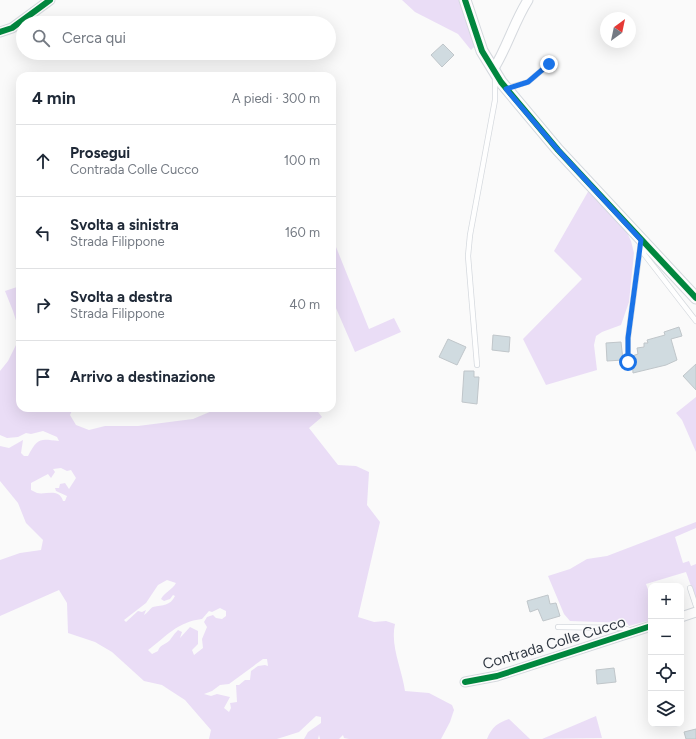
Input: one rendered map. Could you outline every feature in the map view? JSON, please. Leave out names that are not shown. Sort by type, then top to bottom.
[{"type":"street","points":[[28,16],[50,0]]},
{"type":"street","points":[[465,0],[482,51],[506,89],[558,150],[696,298]]},
{"type":"street","points":[[494,71],[502,56],[519,13],[528,0]]},
{"type":"street","points":[[0,32],[16,25]]},
{"type":"street","points":[[684,616],[696,612]]},
{"type":"street","name":"Contrada Colle Cucco","points":[[465,682],[497,676],[648,627]]},
{"type":"lane","points":[[506,89],[528,82],[549,64]]},
{"type":"lane","points":[[477,364],[468,256],[470,235],[495,100],[494,71]]},
{"type":"lane","points":[[641,240],[644,254],[696,321]]},
{"type":"lane","points":[[628,362],[628,338],[641,240]]},
{"type":"lane","points":[[690,588],[696,606]]},
{"type":"lane","points":[[558,627],[623,628],[633,632]]},
{"type":"shaded area","points":[[402,0],[460,0],[476,45],[471,50],[458,34],[415,12]]},
{"type":"shaded area","points":[[589,190],[626,230],[631,241],[634,253],[629,302],[621,325],[602,332],[596,336],[594,345],[597,370],[546,385],[523,339],[582,279],[554,251]]},
{"type":"shaded area","points":[[336,247],[369,329],[394,318],[401,332],[355,352],[336,308]]},
{"type":"shaded area","points":[[16,287],[16,320],[13,311],[5,291]]},
{"type":"shaded area","points":[[16,345],[16,412],[71,412],[70,415],[76,425],[89,430],[105,426],[138,426],[193,419],[210,412],[318,412],[322,417],[309,428],[338,465],[356,466],[369,472],[367,505],[380,522],[358,617],[374,622],[386,621],[395,624],[395,649],[405,691],[429,693],[452,705],[454,710],[450,722],[441,739],[349,739],[344,738],[343,735],[339,739],[320,739],[319,735],[318,739],[304,739],[308,732],[321,723],[321,717],[316,716],[299,732],[277,739],[209,739],[211,730],[185,700],[162,685],[144,681],[112,652],[95,642],[68,633],[67,603],[59,590],[0,616],[0,560],[20,553],[41,550],[43,540],[26,523],[18,503],[0,481],[0,446],[9,448],[23,440],[21,453],[24,456],[28,456],[37,442],[43,440],[59,441],[57,437],[43,431],[31,434],[26,433],[18,437],[7,438],[0,435],[0,371],[8,361]],"holes":[[[61,468],[67,471],[71,470],[76,478],[69,489],[65,483],[60,484],[59,488],[55,488],[56,491],[67,496],[65,501],[63,501],[61,497],[55,493],[37,493],[31,490],[31,483],[48,474],[51,478],[55,472],[53,469]],[[167,580],[176,583],[161,599],[164,601],[170,599],[173,595],[175,596],[171,602],[153,607],[144,615],[146,610],[142,612],[138,611],[126,622],[124,620],[146,603],[158,585]],[[220,608],[226,611],[226,616],[222,619],[216,618],[213,615],[207,617],[204,622],[207,627],[202,639],[203,648],[194,655],[192,650],[198,644],[198,631],[190,627],[180,638],[182,632],[178,630],[168,642],[160,647],[158,651],[152,654],[148,650],[179,626],[202,619],[209,611],[212,612]],[[263,659],[267,659],[268,666],[258,666],[251,671],[250,680],[245,680],[239,685],[236,685],[237,702],[230,703],[231,708],[229,712],[224,708],[230,697],[217,694],[211,696],[204,694],[212,691],[220,685],[229,684]]]},
{"type":"shaded area","points":[[696,397],[696,452],[682,420],[676,413]]},
{"type":"shaded area","points":[[696,522],[696,528],[675,537],[683,563],[689,561],[691,566],[696,564],[696,600],[686,572],[646,584],[648,590],[648,621],[629,626],[627,623],[570,621],[564,614],[548,576],[570,569],[587,559],[607,556]]},
{"type":"shaded area","points":[[596,716],[602,738],[542,739]]},
{"type":"shaded area","points":[[509,719],[530,739],[487,739],[495,726]]},
{"type":"building","points":[[443,44],[454,55],[442,67],[431,55]]},
{"type":"building","points":[[679,327],[682,336],[671,339],[677,360],[666,365],[633,373],[632,356],[638,354],[637,348],[644,347],[644,343],[648,343],[647,340],[665,335],[664,332]]},
{"type":"building","points":[[493,335],[510,337],[509,352],[492,350]]},
{"type":"building","points":[[448,339],[466,347],[457,365],[439,357]]},
{"type":"building","points":[[621,342],[623,360],[607,361],[606,343]]},
{"type":"building","points":[[696,364],[696,390],[683,376]]},
{"type":"building","points":[[464,371],[474,371],[474,377],[479,377],[477,404],[462,402]]},
{"type":"building","points":[[548,595],[550,604],[556,603],[560,616],[543,621],[538,609],[530,612],[527,601]]},
{"type":"building","points":[[614,668],[616,682],[597,684],[596,670]]},
{"type":"building","points":[[696,729],[696,739],[686,739],[684,732]]},
{"type":"cycle path","points":[[28,16],[50,0]]},
{"type":"cycle path","points":[[465,0],[482,51],[501,82],[558,150],[696,298]]},
{"type":"cycle path","points":[[0,32],[16,25]]},
{"type":"cycle path","points":[[465,682],[497,676],[648,627]]},
{"type":"route","points":[[549,64],[528,82],[506,89],[558,150],[641,240],[628,338],[628,362]]}]
